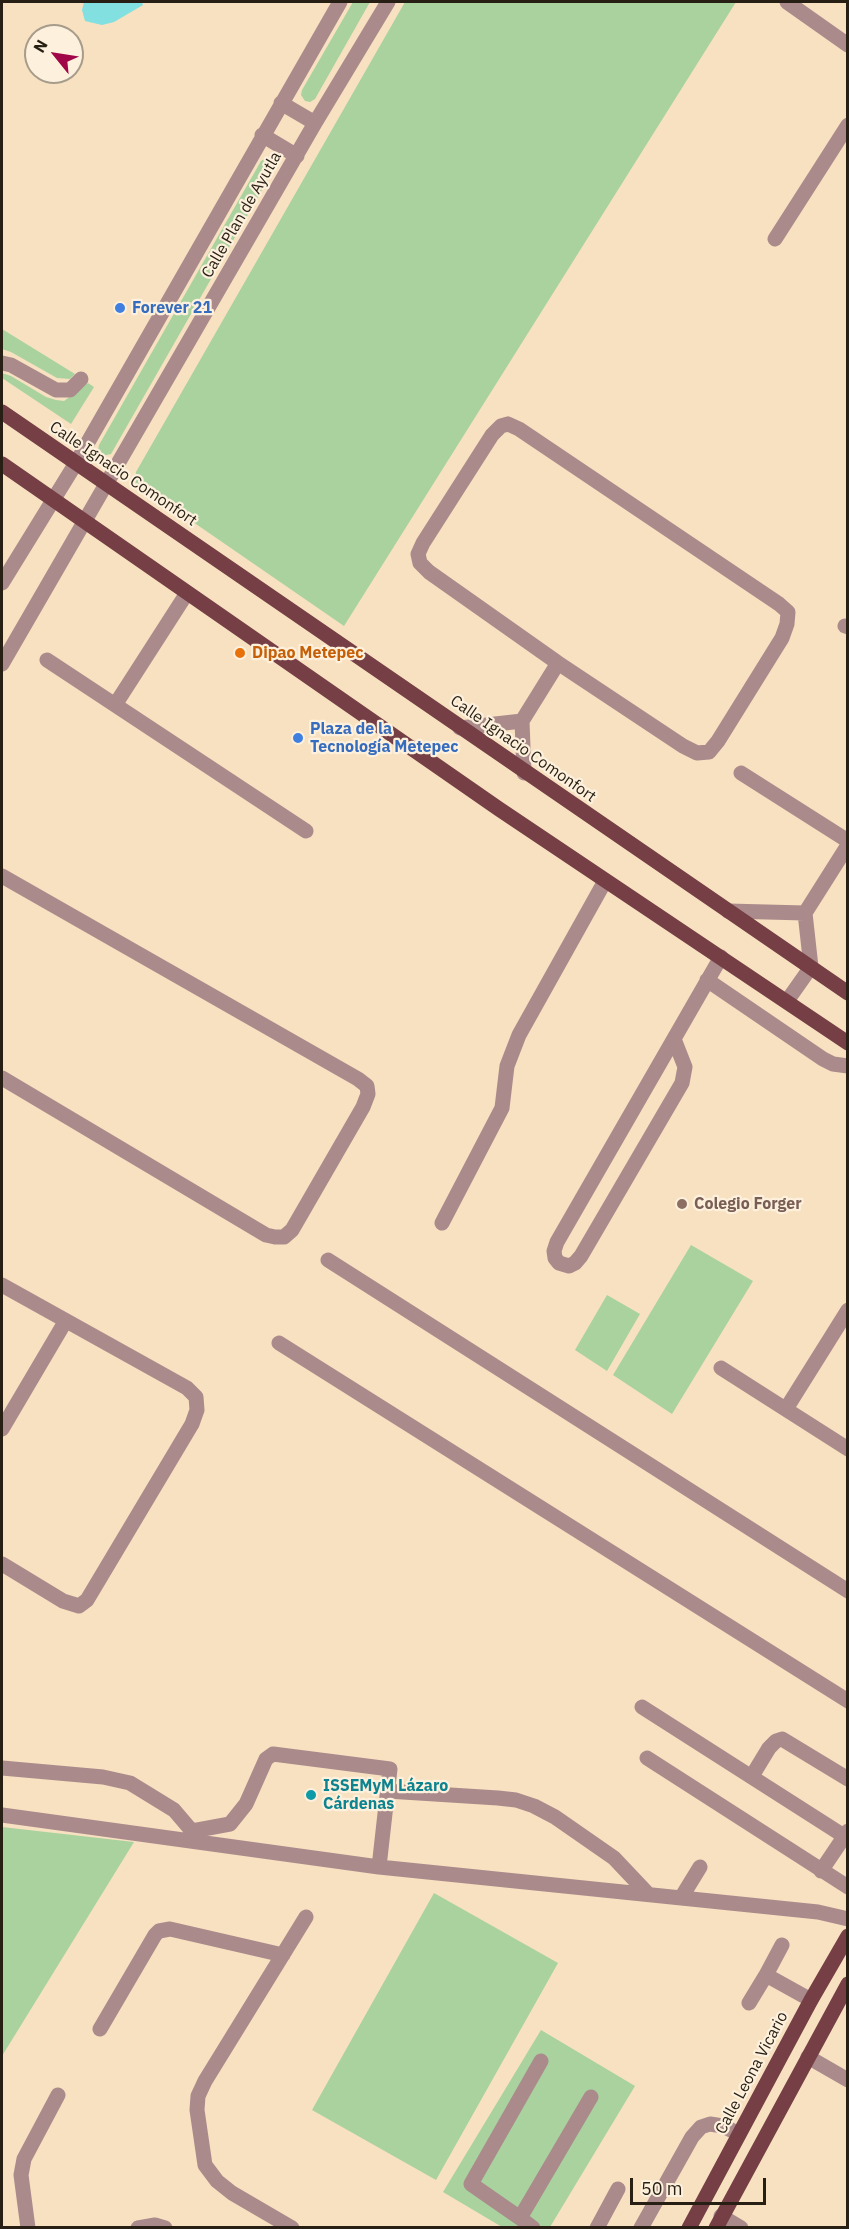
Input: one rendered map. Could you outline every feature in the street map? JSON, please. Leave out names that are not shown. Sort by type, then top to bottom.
[{"type":"main road","name":"Calle Ignacio Comonfort","points":[[2,412],[524,773],[848,993]]},
{"type":"main road","points":[[2,464],[605,881],[848,1043]]},
{"type":"main road","name":"Calle Leona Vicario","points":[[689,2228],[811,2000],[848,1936]]},
{"type":"main road","points":[[718,2222],[848,1984]]},
{"type":"main road","points":[[769,2080],[790,2092]]},
{"type":"street","name":"Calle Plan de Ayutla","points":[[2,583],[76,463],[340,2]]},
{"type":"street","name":"Calle Plan de Ayutla","points":[[2,664],[315,123],[388,2]]},
{"type":"street","points":[[787,2],[848,45]]},
{"type":"street","points":[[281,103],[315,123]]},
{"type":"street","points":[[775,238],[848,125]]},
{"type":"street","name":"Calle Plan de Ayutla","points":[[262,135],[297,156]]},
{"type":"street","points":[[2,363],[11,365],[56,390],[70,390],[81,379]]},
{"type":"street","points":[[508,424],[788,612],[788,624],[782,638],[709,752],[697,753],[683,746],[558,663],[429,572],[420,563],[418,554],[492,435],[501,426],[508,424]]},
{"type":"street","points":[[115,705],[187,593]]},
{"type":"street","points":[[47,660],[306,831]]},
{"type":"street","points":[[524,773],[522,721],[558,663]]},
{"type":"street","points":[[460,728],[522,721]]},
{"type":"street","points":[[741,773],[848,843],[805,913],[811,967],[787,1001]]},
{"type":"street","points":[[2,876],[358,1079],[367,1086],[368,1094],[363,1107],[292,1230],[284,1237],[275,1237],[266,1235],[2,1078]]},
{"type":"street","points":[[442,1223],[502,1108],[507,1066],[519,1035],[605,881]]},
{"type":"street","points":[[728,911],[805,913]]},
{"type":"street","points":[[674,1039],[685,1067],[682,1083],[581,1256],[569,1266],[559,1263],[554,1251],[557,1242],[721,957]]},
{"type":"street","points":[[707,980],[823,1059],[833,1064],[848,1066]]},
{"type":"street","points":[[328,1260],[848,1591]]},
{"type":"street","points":[[2,1285],[187,1388],[196,1397],[197,1410],[192,1424],[87,1600],[79,1606],[63,1601],[2,1564]]},
{"type":"street","points":[[786,1409],[848,1310]]},
{"type":"street","points":[[2,1429],[65,1322]]},
{"type":"street","points":[[279,1342],[848,1701]]},
{"type":"street","points":[[721,1368],[848,1449]]},
{"type":"street","points":[[642,1707],[846,1833],[821,1871]]},
{"type":"street","points":[[752,1776],[769,1748],[776,1741],[783,1739],[848,1779]]},
{"type":"street","points":[[197,1836],[230,1824],[246,1804],[266,1759],[273,1754],[390,1769],[379,1867]]},
{"type":"street","points":[[647,1758],[848,1887]]},
{"type":"street","points":[[2,1768],[103,1777],[130,1783],[174,1810],[197,1836]]},
{"type":"street","points":[[387,1791],[498,1798],[516,1800],[534,1806],[555,1817],[614,1858],[648,1894]]},
{"type":"street","points":[[2,1815],[197,1836],[379,1867],[818,1912],[848,1919]]},
{"type":"street","points":[[681,1898],[700,1867]]},
{"type":"street","points":[[292,2228],[232,2193],[217,2181],[205,2165],[197,2110],[198,2096],[205,2081],[306,1917]]},
{"type":"street","points":[[100,2029],[159,1931],[171,1929],[283,1955]]},
{"type":"street","points":[[749,2003],[782,1945]]},
{"type":"street","points":[[766,1975],[811,2000]]},
{"type":"street","points":[[808,2057],[848,2080]]},
{"type":"street","points":[[533,2228],[471,2184],[541,2061]]},
{"type":"street","points":[[28,2228],[21,2175],[24,2159],[58,2095]]},
{"type":"street","points":[[520,2218],[591,2097]]},
{"type":"street","points":[[640,2228],[692,2137],[701,2127],[710,2124],[723,2126],[739,2134]]},
{"type":"street","points":[[597,2228],[618,2189]]},
{"type":"street","points":[[718,2222],[741,2228]]},
{"type":"street","points":[[138,2228],[155,2225],[165,2228]]},
{"type":"green space","points":[[353,2],[370,2],[315,99],[310,102],[305,101],[301,95],[302,90]]},
{"type":"green space","points":[[405,2],[736,2],[344,626],[135,482],[136,472]]},
{"type":"green space","points":[[267,157],[274,160],[275,167],[111,454],[102,456],[98,450],[99,445],[261,161]]},
{"type":"green space","points":[[2,329],[75,374],[70,379],[57,378],[2,349]]},
{"type":"green space","points":[[2,373],[56,400],[64,401],[88,383],[94,387],[71,424],[2,378]]},
{"type":"green space","points":[[691,1245],[753,1281],[672,1414],[613,1375]]},
{"type":"green space","points":[[607,1295],[640,1314],[607,1371],[575,1350]]},
{"type":"green space","points":[[2,1827],[134,1842],[2,2056]]},
{"type":"green space","points":[[434,1893],[558,1963],[436,2180],[312,2110]]},
{"type":"green space","points":[[541,2030],[635,2086],[550,2227],[502,2227],[443,2192]]},
{"type":"water","points":[[84,2],[142,2],[143,5],[114,22],[102,25],[85,21],[82,10]]},
{"type":"place","name":"Forever 21","points":[[120,308]]},
{"type":"place","name":"Dipao Metepec","points":[[240,653]]},
{"type":"place","name":"Plaza de la Tecnología Metepec","points":[[298,738]]},
{"type":"place","name":"Colegio Forger","points":[[682,1204]]},
{"type":"place","name":"ISSEMyM Lázaro Cárdenas","points":[[311,1795]]}]
